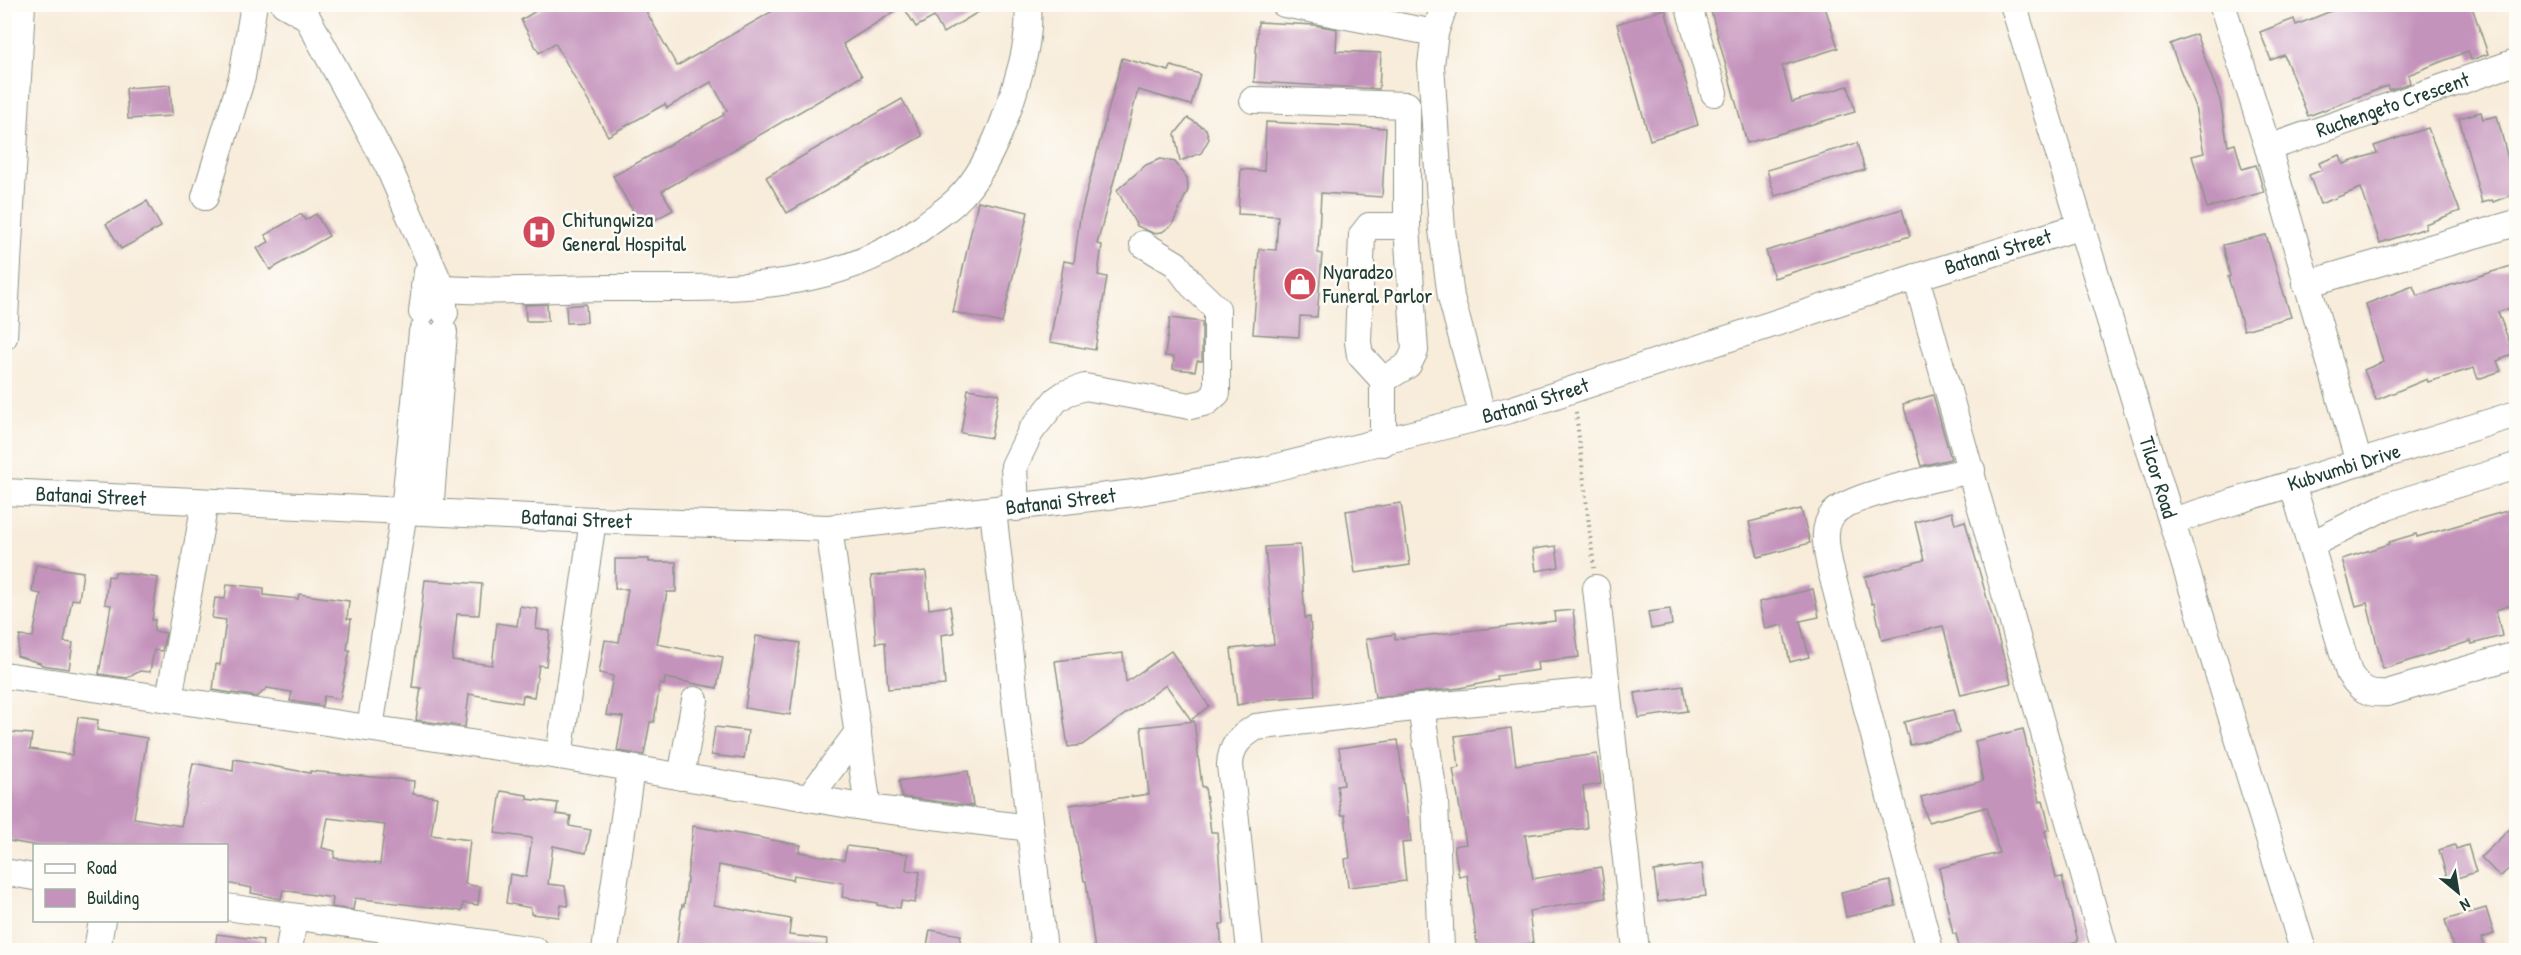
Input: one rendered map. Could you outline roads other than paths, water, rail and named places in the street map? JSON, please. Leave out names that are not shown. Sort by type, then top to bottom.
[{"type":"street","points":[[4,337],[10,160],[22,4]]},
{"type":"street","points":[[205,197],[242,77],[254,4]]},
{"type":"street","points":[[284,4],[307,11],[388,166],[429,260],[433,311],[429,512]]},
{"type":"street","points":[[433,311],[756,286],[833,273],[870,259],[901,243],[957,200],[983,166],[1004,122],[1021,72],[1030,26],[1028,4]]},
{"type":"street","points":[[1445,4],[1435,33],[1431,65],[1442,230],[1451,297],[1483,417]]},
{"type":"street","points":[[1688,4],[1714,93]]},
{"type":"street","name":"Tilcor Road","points":[[2013,4],[2303,951]]},
{"type":"street","points":[[1288,5],[1435,33]]},
{"type":"street","points":[[2225,6],[2359,463]]},
{"type":"street","name":"Ruchengeto Crescent","points":[[2268,148],[2517,63]]},
{"type":"street","points":[[1253,100],[1407,105],[1407,226],[1415,351],[1408,365],[1383,380]]},
{"type":"street","points":[[2306,284],[2517,223]]},
{"type":"street","points":[[1383,443],[1383,380],[1360,356],[1358,342],[1362,235],[1369,226],[1407,226]]},
{"type":"street","name":"Batanai Street","points":[[4,492],[593,520],[829,528],[1134,493],[1233,476],[1383,443],[1483,417],[1573,390],[1916,277],[2082,226]]},
{"type":"street","points":[[1044,951],[1030,828],[1004,509],[1014,466],[1031,431],[1056,400],[1066,393],[1085,387],[1190,406],[1207,402],[1217,393],[1216,309],[1191,285],[1176,264],[1143,244]]},
{"type":"street","points":[[1916,277],[1972,470],[2105,951]]},
{"type":"street","points":[[370,728],[433,311]]},
{"type":"street","name":"Kubvumbi Drive","points":[[2172,521],[2517,414]]},
{"type":"street","points":[[2312,544],[2387,506],[2517,466]]},
{"type":"street","points":[[1929,951],[1830,567],[1826,541],[1831,515],[1849,502],[1972,470]]},
{"type":"street","points":[[2292,483],[2349,673],[2358,686],[2375,694],[2409,688],[2517,655]]},
{"type":"street","points":[[169,698],[205,503]]},
{"type":"street","points":[[559,756],[593,520]]},
{"type":"street","points":[[829,528],[868,808]]},
{"type":"street","points":[[1596,588],[1636,951]]},
{"type":"street","points":[[4,675],[559,756],[868,808],[1030,828]]},
{"type":"street","points":[[1250,951],[1230,765],[1234,745],[1256,727],[1421,707],[1607,690]]},
{"type":"street","points":[[681,777],[695,700]]},
{"type":"street","points":[[1421,707],[1435,802],[1441,951]]},
{"type":"street","points":[[808,798],[858,732]]},
{"type":"street","points":[[604,951],[631,769]]},
{"type":"street","points":[[4,872],[33,877]]},
{"type":"street","points":[[228,907],[491,947],[535,951]]},
{"type":"street","points":[[289,951],[294,918]]},
{"type":"street","points":[[97,951],[102,922]]},
{"type":"place","name":"Chitungwiza General Hospital","points":[[539,232]]},
{"type":"place","name":"Nyaradzo Funeral Parlor","points":[[1300,284]]}]
